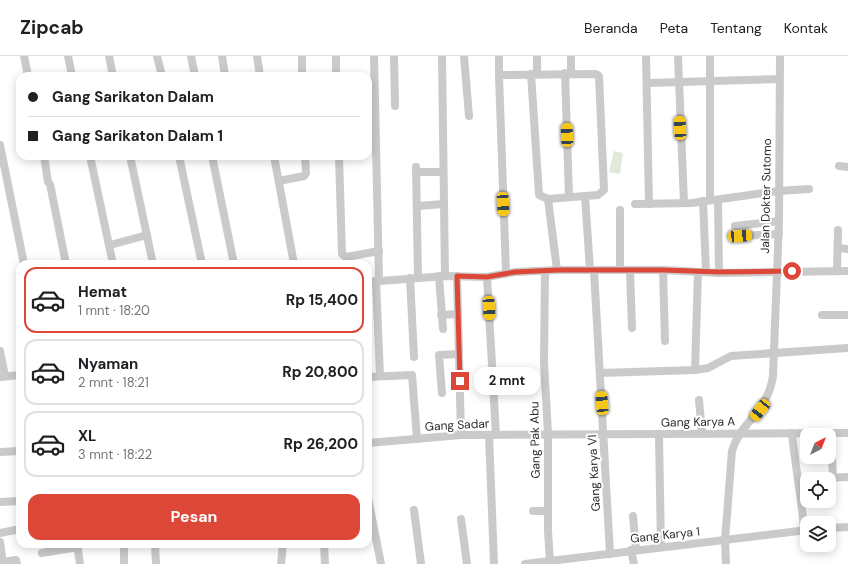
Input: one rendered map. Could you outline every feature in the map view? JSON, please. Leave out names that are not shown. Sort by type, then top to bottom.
[{"type":"street","points":[[24,56],[27,72]]},
{"type":"street","points":[[68,56],[71,72]]},
{"type":"street","points":[[109,56],[112,72]]},
{"type":"street","points":[[158,56],[161,72]]},
{"type":"street","points":[[191,56],[194,72]]},
{"type":"street","points":[[222,56],[225,72]]},
{"type":"street","points":[[257,56],[259,72]]},
{"type":"street","points":[[302,56],[302,72]]},
{"type":"street","points":[[336,56],[336,72]]},
{"type":"street","points":[[374,56],[374,121],[379,251],[374,281],[380,376]]},
{"type":"street","points":[[394,56],[394,106]]},
{"type":"street","points":[[442,56],[444,204],[441,314],[443,329]]},
{"type":"street","points":[[464,56],[469,116]]},
{"type":"street","points":[[499,56],[506,273]]},
{"type":"street","points":[[499,75],[534,74],[568,73],[596,74],[599,77],[604,190],[598,195],[548,199],[540,197],[538,192],[534,74],[537,56]]},
{"type":"street","points":[[569,197],[568,73],[570,56]]},
{"type":"street","points":[[646,56],[649,204]]},
{"type":"street","points":[[678,56],[684,203]]},
{"type":"street","points":[[695,370],[706,200],[710,56]]},
{"type":"street","name":"Jalan Dokter Sutomo","points":[[726,564],[725,540],[732,451],[741,433],[764,405],[770,392],[773,376],[779,234],[778,191],[780,56]]},
{"type":"street","points":[[647,83],[779,79]]},
{"type":"street","points":[[0,145],[23,260]]},
{"type":"street","points":[[45,160],[65,260]]},
{"type":"street","points":[[91,160],[112,260]]},
{"type":"street","points":[[131,160],[152,260]]},
{"type":"street","points":[[180,160],[201,260]]},
{"type":"street","points":[[213,160],[233,260]]},
{"type":"street","points":[[275,160],[293,260]]},
{"type":"street","points":[[279,181],[304,176],[306,173],[305,160]]},
{"type":"street","points":[[339,160],[342,254],[346,257],[379,251]]},
{"type":"street","points":[[839,166],[848,167]]},
{"type":"street","points":[[414,358],[414,278],[417,206],[416,170],[443,172]]},
{"type":"street","points":[[634,204],[684,203],[718,200],[778,191],[809,189]]},
{"type":"street","name":"Gang Karya VI","points":[[585,196],[605,433],[610,554]]},
{"type":"street","points":[[548,199],[558,270]]},
{"type":"street","points":[[718,200],[719,272]]},
{"type":"street","points":[[417,206],[444,204]]},
{"type":"street","points":[[620,210],[620,270]]},
{"type":"street","points":[[735,226],[779,221]]},
{"type":"street","points":[[837,271],[838,230]]},
{"type":"street","points":[[740,236],[779,234]]},
{"type":"street","points":[[110,245],[147,235]]},
{"type":"street","points":[[838,248],[848,249]]},
{"type":"street","points":[[374,281],[442,276],[487,277],[506,273],[558,270],[663,270],[702,272],[848,271]]},
{"type":"street","points":[[630,270],[632,328]]},
{"type":"street","points":[[663,270],[665,341]]},
{"type":"street","name":"Gang Pak Abu","points":[[545,271],[544,362],[548,434],[548,511],[556,562]]},
{"type":"street","points":[[457,276],[461,435]]},
{"type":"street","points":[[487,277],[493,435],[494,564]]},
{"type":"street","points":[[441,314],[458,314]]},
{"type":"street","points":[[822,315],[848,314]]},
{"type":"street","points":[[600,373],[695,370],[708,368],[731,356],[848,348]]},
{"type":"street","points":[[0,350],[3,377],[16,375]]},
{"type":"street","points":[[442,393],[439,355],[459,354]]},
{"type":"street","points":[[372,377],[412,375],[417,439]]},
{"type":"street","points":[[699,400],[702,434]]},
{"type":"street","name":"Gang Karya A","points":[[548,434],[605,433],[659,435],[848,433]]},
{"type":"street","points":[[792,433],[795,468],[804,516]]},
{"type":"street","name":"Gang Sadar","points":[[372,443],[461,435],[548,434]]},
{"type":"street","points":[[659,435],[661,547]]},
{"type":"street","points":[[0,452],[16,451]]},
{"type":"street","points":[[836,478],[848,477]]},
{"type":"street","points":[[0,502],[16,500]]},
{"type":"street","points":[[414,510],[421,564]]},
{"type":"street","points":[[533,511],[548,511]]},
{"type":"street","points":[[633,516],[634,564]]},
{"type":"street","points":[[461,518],[467,564]]},
{"type":"street","points":[[372,521],[381,564]]},
{"type":"street","points":[[836,527],[848,526]]},
{"type":"street","points":[[0,533],[16,530]]},
{"type":"street","name":"Gang Karya 1","points":[[525,564],[556,562],[634,550],[800,531]]},
{"type":"street","points":[[0,542],[3,563],[16,560],[17,564]]},
{"type":"street","points":[[42,553],[64,548]]},
{"type":"street","points":[[78,548],[80,564]]},
{"type":"street","points":[[124,548],[124,564]]},
{"type":"street","points":[[155,548],[156,564]]},
{"type":"street","points":[[281,564],[283,548]]},
{"type":"street","points":[[324,548],[325,564]]},
{"type":"green space","points":[[614,151],[623,153],[620,174],[609,172]]},
{"type":"route","points":[[460,381],[457,276],[487,277],[515,272],[558,270],[663,270],[698,272],[792,271]]}]
